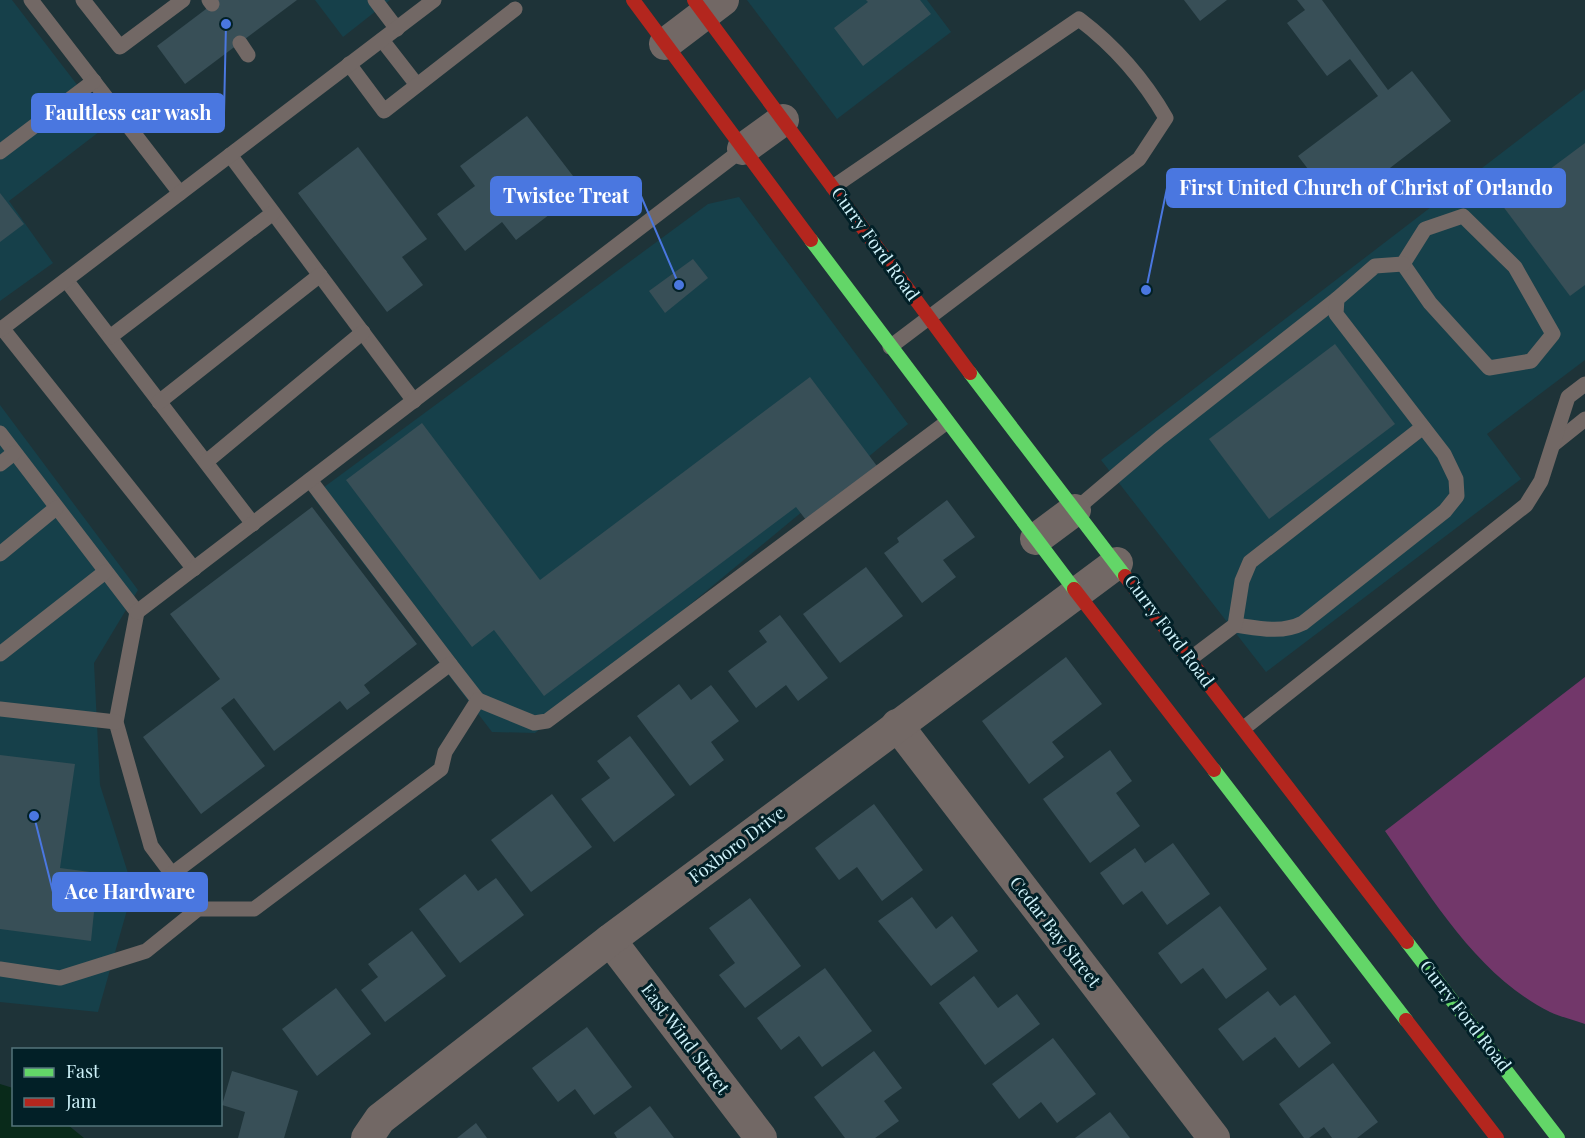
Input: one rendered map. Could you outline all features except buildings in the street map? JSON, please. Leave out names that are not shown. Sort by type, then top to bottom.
[{"type":"main road","points":[[633,0],[890,347],[1497,1138]]},
{"type":"main road","name":"Curry Ford Road","points":[[707,5],[783,120],[928,317],[1558,1138]]},
{"type":"street","points":[[665,44],[707,5]]},
{"type":"street","points":[[743,149],[783,120]]},
{"type":"street","points":[[1036,539],[1075,510]]},
{"type":"street","name":"Foxboro Drive","points":[[367,1138],[380,1119],[610,940],[1117,563]]},
{"type":"street","name":"Cedar Bay Street","points":[[897,725],[1214,1138]]},
{"type":"street","name":"East Wind Street","points":[[610,940],[761,1138]]},
{"type":"lane","points":[[31,0],[180,193]]},
{"type":"lane","points":[[84,0],[120,47],[183,0]]},
{"type":"lane","points":[[375,0],[397,29]]},
{"type":"lane","points":[[194,569],[1,329],[434,0]]},
{"type":"lane","points":[[349,64],[384,111],[515,9]]},
{"type":"lane","points":[[833,187],[1080,19],[1110,43],[1146,84],[1166,118],[1140,159],[890,347]]},
{"type":"lane","points":[[382,40],[417,85]]},
{"type":"lane","points":[[0,152],[94,81]]},
{"type":"lane","points":[[198,909],[151,846],[116,722],[137,612],[743,149]]},
{"type":"lane","points":[[230,155],[414,400]]},
{"type":"lane","points":[[110,337],[273,213]]},
{"type":"lane","points":[[1463,216],[1515,267],[1553,334],[1531,361],[1490,368],[1430,303],[1403,264],[1425,229],[1463,216]]},
{"type":"lane","points":[[1075,510],[1160,438],[1337,299],[1375,266],[1403,264]]},
{"type":"lane","points":[[159,402],[320,275]]},
{"type":"lane","points":[[66,280],[253,524]]},
{"type":"lane","points":[[1235,625],[1273,630],[1304,623],[1445,511],[1457,496],[1456,479],[1444,454],[1336,314],[1337,299]]},
{"type":"lane","points":[[206,462],[363,332]]},
{"type":"lane","points":[[1244,728],[1526,504],[1540,481],[1568,397],[1585,384]]},
{"type":"lane","points":[[1554,444],[1585,419]]},
{"type":"lane","points":[[310,480],[478,700],[534,723],[547,721],[947,422]]},
{"type":"lane","points":[[1190,659],[1235,625],[1242,581],[1250,562],[1423,427]]},
{"type":"lane","points":[[0,434],[137,612]]},
{"type":"lane","points":[[0,464],[14,453]]},
{"type":"lane","points":[[0,554],[56,508]]},
{"type":"lane","points":[[0,654],[105,572]]},
{"type":"lane","points":[[172,874],[450,664]]},
{"type":"lane","points":[[0,969],[60,978],[109,965],[146,951],[198,909],[254,909],[441,769],[445,752],[478,700]]},
{"type":"lane","points":[[0,709],[116,722]]},
{"type":"shaded area","points":[[0,0],[12,0],[108,125],[9,201],[53,263],[0,301]]},
{"type":"shaded area","points":[[315,0],[390,0],[343,37]]},
{"type":"shaded area","points":[[747,0],[927,0],[951,32],[837,119]]},
{"type":"shaded area","points":[[1585,89],[1585,360],[1487,434],[1521,479],[1266,672],[1101,460]]},
{"type":"shaded area","points":[[739,197],[908,424],[535,733],[492,732],[312,496],[708,204]]},
{"type":"shaded area","points":[[0,405],[138,590],[94,663],[100,785],[133,889],[98,1012],[0,1002]]},
{"type":"shaded area","points":[[1585,677],[1585,1024],[1550,1012],[1524,996],[1477,956],[1438,907],[1385,831]]},
{"type":"shaded area","points":[[0,1084],[12,1088],[12,1126],[69,1126],[84,1138],[0,1138]]},
{"type":"traffic: fast","points":[[811,240],[1074,589]]},
{"type":"traffic: fast","points":[[970,373],[1125,576]]},
{"type":"traffic: fast","points":[[1214,770],[1406,1020]]},
{"type":"traffic: fast","points":[[1407,942],[1558,1138]]},
{"type":"traffic: jam","points":[[633,0],[811,240]]},
{"type":"traffic: jam","points":[[694,0],[970,373]]},
{"type":"traffic: jam","points":[[1125,576],[1407,942]]},
{"type":"traffic: jam","points":[[1074,589],[1214,770]]},
{"type":"traffic: jam","points":[[1406,1020],[1497,1138]]},
{"type":"place","name":"Faultless car wash","points":[[226,24]]},
{"type":"place","name":"Twistee Treat","points":[[679,285]]},
{"type":"place","name":"First United Church of Christ of Orlando","points":[[1146,290]]},
{"type":"place","name":"Ace Hardware","points":[[34,816]]}]
